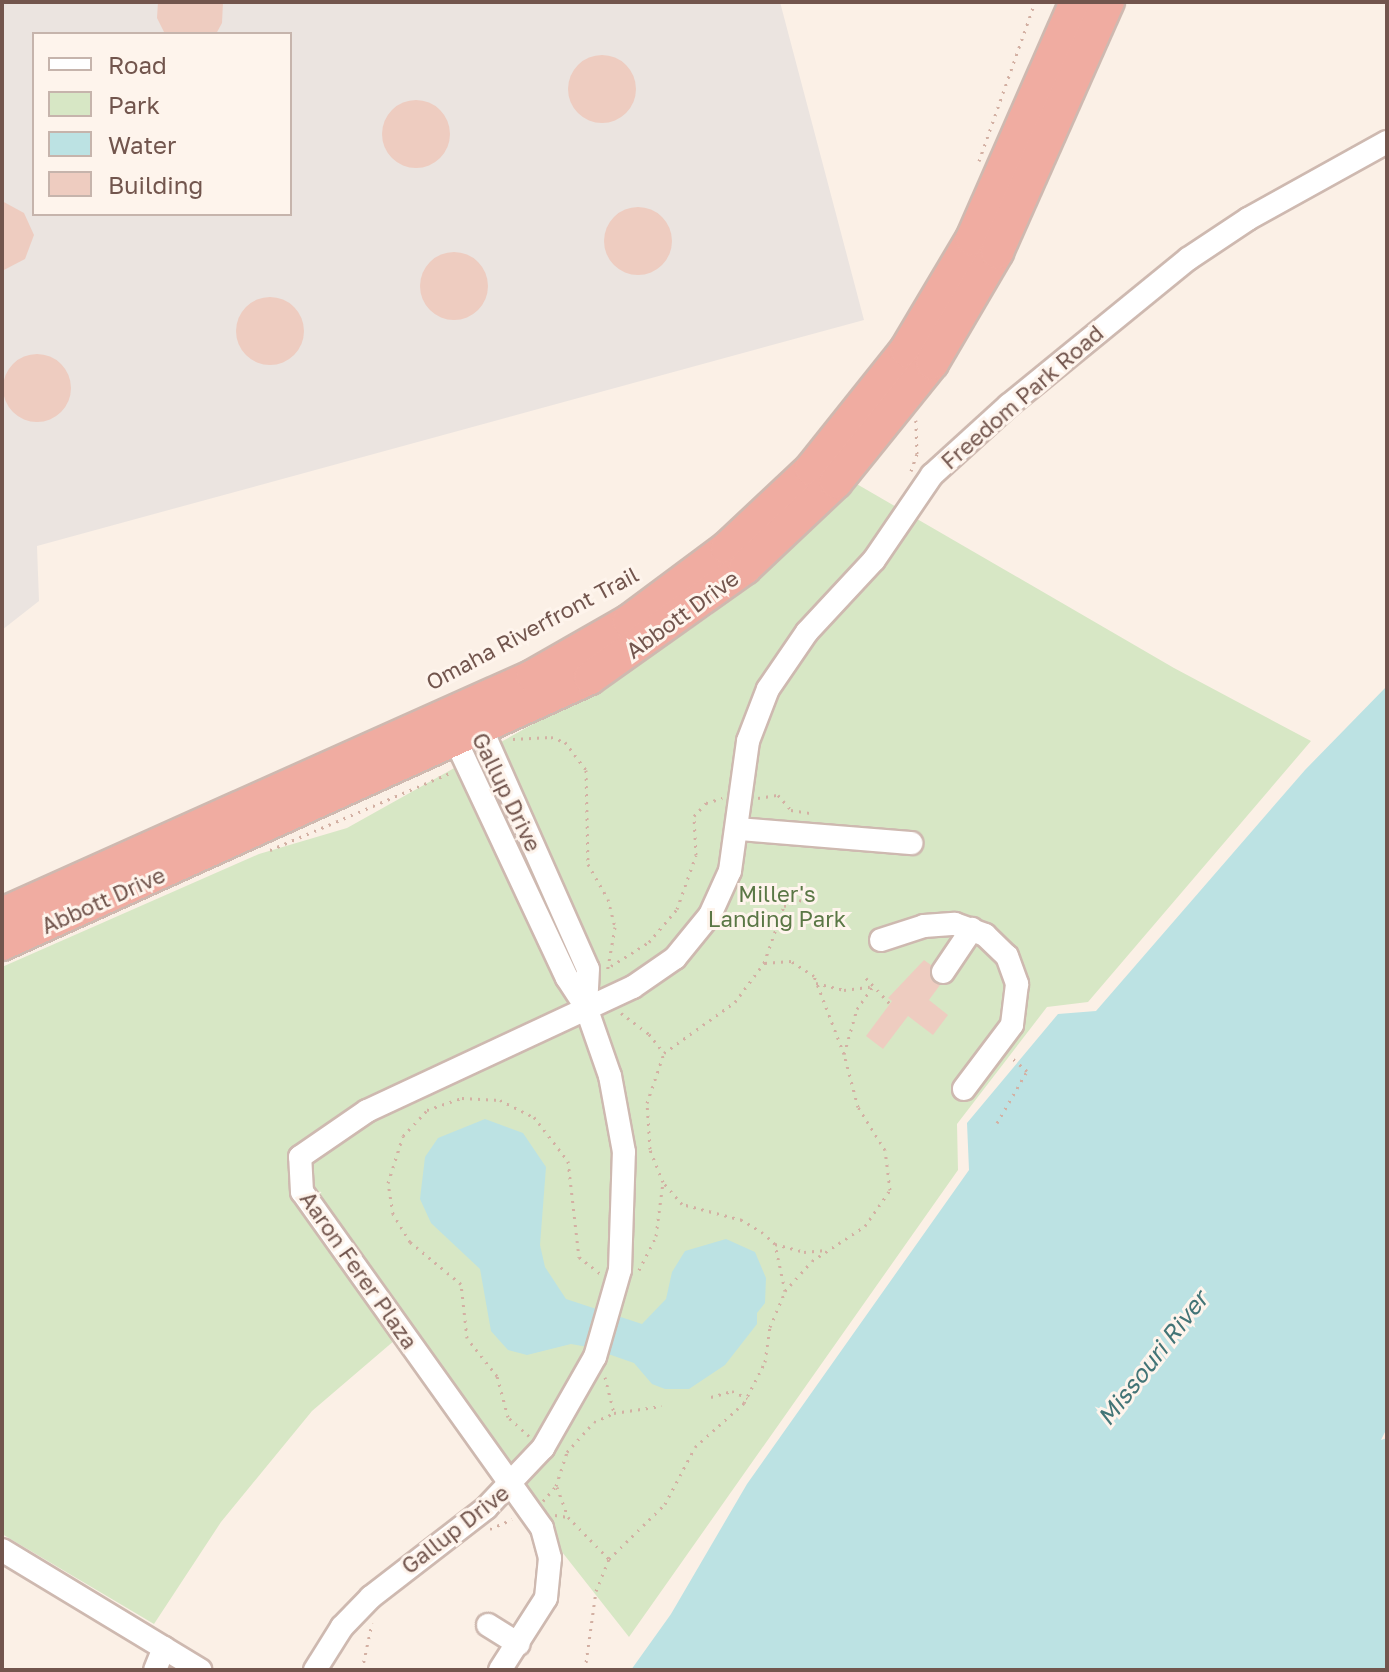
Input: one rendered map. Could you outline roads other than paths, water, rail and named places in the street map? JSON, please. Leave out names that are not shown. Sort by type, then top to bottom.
[{"type":"highway","name":"Abbott Drive","points":[[824,475],[879,386],[938,301],[1004,171],[1076,2]]},
{"type":"highway","name":"Abbott Drive","points":[[2,944],[465,741],[571,657],[629,621],[824,475],[932,363],[997,252],[1108,2]]},
{"type":"highway","name":"Abbott Drive","points":[[2,914],[465,741]]},
{"type":"street","name":"Freedom Park Road","points":[[586,1007],[653,975],[695,937],[721,893],[739,829],[748,741],[768,689],[800,640],[874,560],[920,493],[962,445],[1188,259],[1248,219],[1387,142]]},
{"type":"street","name":"Gallup Drive","points":[[315,1670],[342,1627],[371,1597],[552,1455],[600,1363],[618,1280],[624,1152],[610,1076],[586,1007],[567,978],[465,741]]},
{"type":"street","points":[[739,829],[911,843]]},
{"type":"street","points":[[881,940],[940,923],[972,929],[1007,956],[1017,984],[1017,1011],[999,1046],[964,1089]]},
{"type":"street","points":[[943,972],[972,929]]},
{"type":"street","name":"Aaron Ferer Plaza","points":[[500,1670],[540,1612],[550,1582],[548,1544],[532,1510],[302,1192],[298,1166],[310,1146],[367,1111],[586,1007]]},
{"type":"street","points":[[2,1550],[200,1670]]},
{"type":"street","points":[[488,1625],[519,1644]]},
{"type":"street","points":[[155,1670],[164,1648]]},
{"type":"water","name":"Missouri River","points":[[1387,686],[1387,1428],[1381,1440],[1387,1438],[1387,1669],[631,1670],[671,1614],[747,1484],[969,1170],[967,1123],[1058,1014],[1096,1011],[1305,770]]},
{"type":"water","points":[[485,1119],[523,1133],[546,1167],[540,1245],[545,1267],[566,1299],[642,1324],[666,1299],[672,1272],[685,1251],[726,1239],[755,1252],[766,1278],[765,1303],[757,1313],[757,1324],[725,1365],[689,1389],[665,1389],[652,1384],[634,1363],[588,1347],[571,1344],[527,1355],[508,1350],[491,1331],[480,1269],[431,1223],[420,1199],[425,1157],[438,1138]]},
{"type":"park label","name":"Miller's Landing Park","points":[[777,906]]}]
